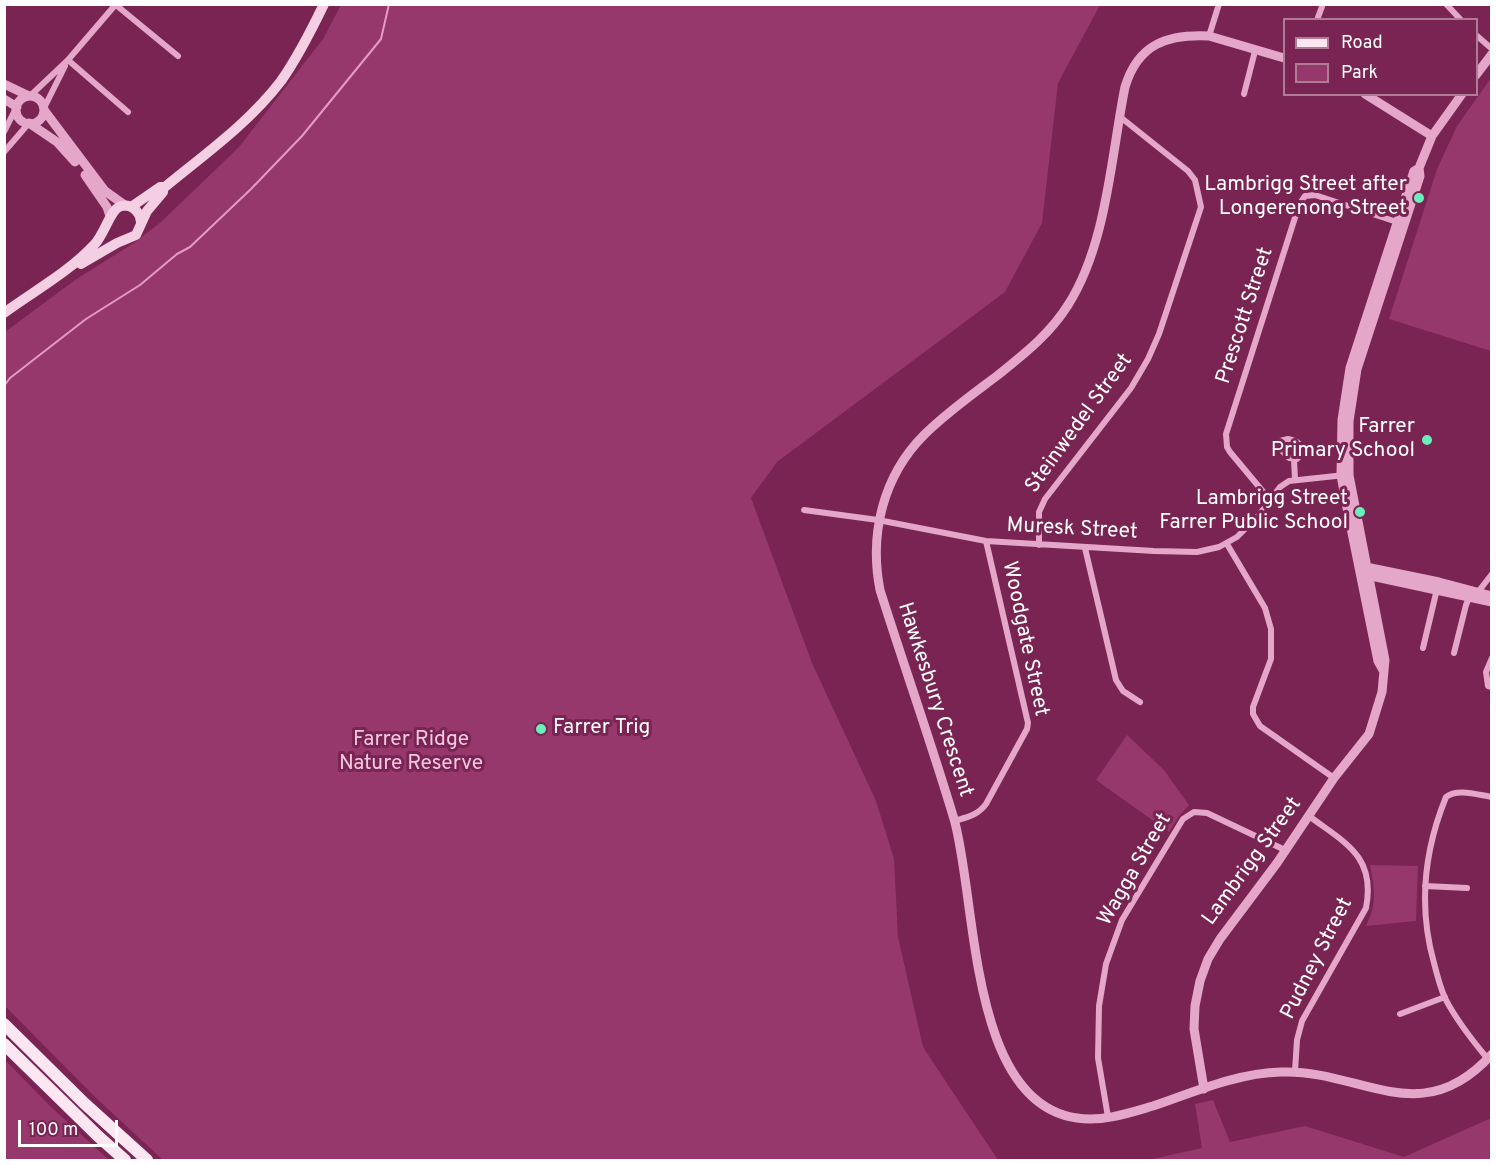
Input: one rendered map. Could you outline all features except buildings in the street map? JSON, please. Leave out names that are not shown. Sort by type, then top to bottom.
[{"type":"main road","points":[[66,270],[136,235],[141,222],[154,201],[164,192],[165,187],[235,129],[264,100],[298,55],[324,4]]},
{"type":"main road","points":[[4,313],[66,270],[94,246],[116,208],[128,206],[160,187],[165,187]]},
{"type":"main road","points":[[128,206],[140,214],[141,222]]},
{"type":"main road","points":[[109,220],[110,229],[117,236],[127,238]]},
{"type":"main road","points":[[4,1024],[147,1161]]},
{"type":"main road","points":[[4,1044],[125,1161]]},
{"type":"street","points":[[1209,36],[1219,4]]},
{"type":"street","points":[[1446,4],[1459,18]]},
{"type":"street","points":[[4,132],[21,99],[30,96],[68,60],[116,5],[178,56]]},
{"type":"street","name":"Hawkesbury Crescent","points":[[1283,58],[1209,36],[1182,36],[1168,39],[1146,50],[1139,58],[1128,76],[1096,241],[1089,265],[1067,306],[1036,344],[923,436],[898,470],[878,520],[876,559],[880,590],[954,821],[985,1004],[1009,1064],[1019,1082],[1054,1111],[1075,1118],[1108,1117],[1139,1110],[1258,1073],[1295,1071],[1392,1093],[1415,1094],[1442,1088],[1464,1078],[1489,1056]]},
{"type":"street","points":[[1478,37],[1491,49]]},
{"type":"street","points":[[1244,94],[1255,51]]},
{"type":"street","points":[[1478,72],[1491,54]]},
{"type":"street","points":[[4,152],[29,123],[39,120],[68,60]]},
{"type":"street","points":[[68,60],[128,112]]},
{"type":"street","points":[[4,84],[39,99],[105,191],[128,206]]},
{"type":"street","points":[[1368,96],[1432,136]]},
{"type":"street","name":"Lambrigg Street","points":[[1204,1089],[1194,1029],[1195,1006],[1200,981],[1208,959],[1334,778],[1369,734],[1382,692],[1385,660],[1363,570],[1345,475],[1342,420],[1350,368],[1400,223],[1414,171],[1419,168],[1432,136],[1461,96]]},
{"type":"street","points":[[4,99],[16,108],[19,118],[49,136],[65,149],[102,197],[107,207],[109,220]]},
{"type":"street","name":"Steinwedel Street","points":[[1039,545],[1039,512],[1045,499],[1131,388],[1148,359],[1165,320],[1201,207],[1195,180],[1188,171],[1119,116]]},
{"type":"street","name":"Prescott Street","points":[[1270,500],[1230,452],[1227,447],[1226,434],[1299,205],[1305,196],[1315,195],[1400,223]]},
{"type":"street","points":[[1294,460],[1295,479],[1345,475]]},
{"type":"street","name":"Muresk Street","points":[[804,510],[878,520],[986,541],[1085,548],[1197,552],[1227,544],[1252,523],[1281,486],[1295,479]]},
{"type":"street","name":"Woodgate Street","points":[[954,821],[974,816],[981,811],[1027,729],[1028,723],[986,541]]},
{"type":"street","points":[[1227,544],[1265,608],[1271,629],[1271,659],[1254,701],[1253,714],[1260,726],[1334,778]]},
{"type":"street","points":[[1085,548],[1116,680],[1123,691],[1140,702]]},
{"type":"street","points":[[1363,570],[1437,589],[1491,596]]},
{"type":"street","points":[[1363,570],[1474,595],[1491,602]]},
{"type":"street","points":[[1454,653],[1466,605],[1491,574]]},
{"type":"street","points":[[1423,648],[1437,589]]},
{"type":"street","points":[[1491,657],[1486,672],[1488,686],[1491,687]]},
{"type":"street","points":[[1489,1056],[1462,1025],[1445,997],[1431,954],[1426,927],[1425,886],[1430,844],[1446,797],[1449,794],[1460,793],[1491,797]]},
{"type":"street","name":"Wagga Street","points":[[1108,1117],[1098,1058],[1099,1006],[1106,964],[1122,920],[1183,819],[1194,812],[1207,813],[1285,850]]},
{"type":"street","name":"Pudney Street","points":[[1295,1071],[1297,1040],[1302,1021],[1366,908],[1369,892],[1358,855],[1309,816]]},
{"type":"street","points":[[1425,886],[1467,888]]},
{"type":"street","points":[[1400,1014],[1445,997]]},
{"type":"green space","name":"Farrer Ridge Nature Reserve","points":[[341,5],[1100,5],[1058,83],[1042,223],[1005,292],[777,462],[751,498],[812,663],[876,801],[894,859],[898,937],[923,1047],[998,1160],[163,1160],[96,1098],[5,1006],[5,332],[75,280],[134,243],[161,222],[239,147],[323,39]]},
{"type":"green space","points":[[1491,78],[1491,351],[1389,319],[1437,169],[1457,126]]},
{"type":"green space","points":[[1127,735],[1164,770],[1189,805],[1169,832],[1096,780]]},
{"type":"green space","points":[[1370,865],[1418,866],[1416,921],[1366,926],[1374,902]]},
{"type":"green space","points":[[5,1060],[51,1107],[109,1160],[5,1160]]},
{"type":"green space","points":[[1213,1100],[1230,1142],[1305,1126],[1404,1157],[1491,1118],[1491,1160],[1148,1160],[1202,1148],[1195,1104]]},
{"type":"waterway","points":[[4,386],[10,378],[86,319],[140,285],[177,254],[190,247],[251,189],[302,136],[381,39],[389,4]]},
{"type":"place","name":"Lambrigg Street after Longerenong Street","points":[[1419,198]]},
{"type":"place","name":"Farrer Primary School","points":[[1427,440]]},
{"type":"place","name":"Lambrigg Street Farrer Public School","points":[[1360,512]]},
{"type":"place","name":"Farrer Trig","points":[[541,729]]}]
